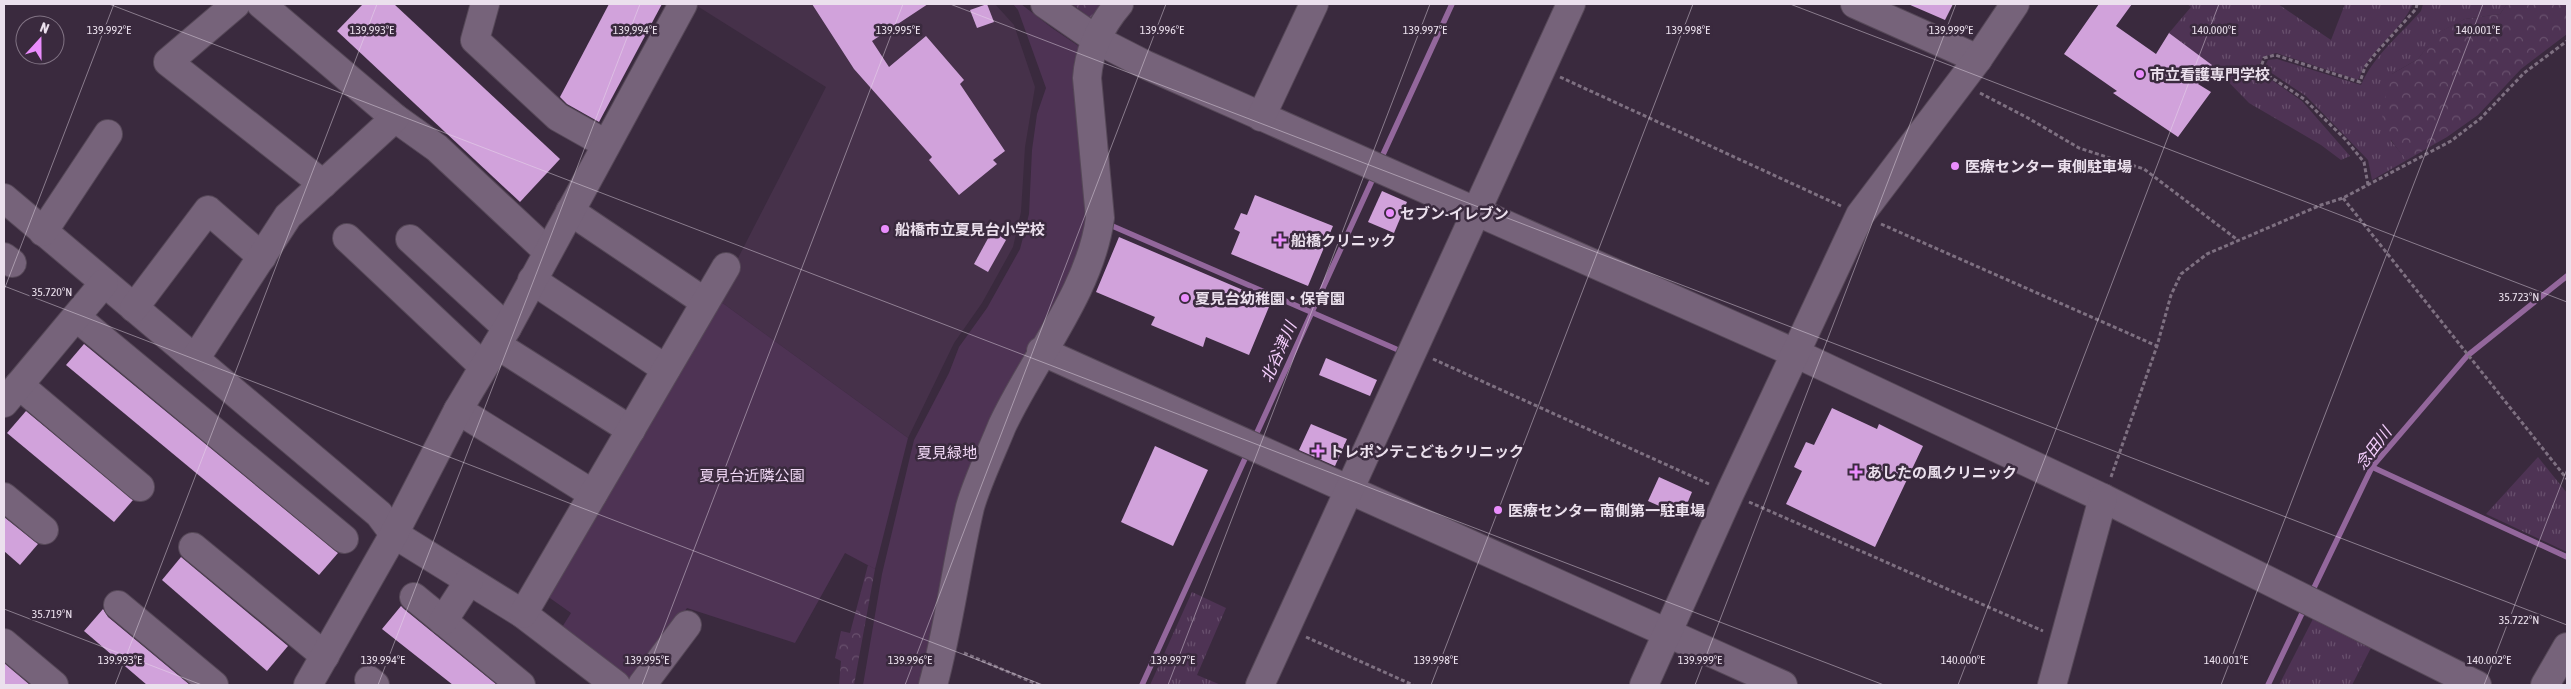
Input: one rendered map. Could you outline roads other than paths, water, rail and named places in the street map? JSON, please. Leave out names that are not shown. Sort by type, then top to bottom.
[{"type":"street","points":[[236,4],[168,62],[323,184]]},
{"type":"street","points":[[261,4],[395,118],[437,148],[547,251]]},
{"type":"street","points":[[485,4],[474,40],[558,117],[606,144]]},
{"type":"street","points":[[308,685],[394,534],[458,410],[496,346],[683,4]]},
{"type":"street","points":[[1045,4],[1097,40],[1146,64],[1475,213],[1795,354],[2103,498],[2477,685]]},
{"type":"street","points":[[932,685],[944,644],[971,505],[1003,426],[1041,351],[1069,307],[1097,239],[1100,218],[1087,78],[1089,55],[1119,4]]},
{"type":"street","points":[[1261,117],[1314,4]]},
{"type":"street","points":[[1260,685],[1571,4]]},
{"type":"street","points":[[1855,4],[1978,59]]},
{"type":"street","points":[[1644,685],[1730,493],[1860,215],[1978,59],[2015,4]]},
{"type":"street","points":[[195,359],[288,216],[395,118]]},
{"type":"street","points":[[43,232],[108,134]]},
{"type":"street","points":[[7,209],[43,232],[351,490],[379,514],[394,534],[523,614],[601,681]]},
{"type":"street","points":[[134,308],[208,210],[262,257]]},
{"type":"street","points":[[570,211],[705,302]]},
{"type":"street","points":[[348,238],[496,346],[631,430]]},
{"type":"street","points":[[410,239],[496,346]]},
{"type":"street","points":[[523,614],[726,267]]},
{"type":"street","points":[[532,280],[666,369]]},
{"type":"street","points":[[104,283],[9,393],[140,487]]},
{"type":"street","points":[[76,317],[334,531],[351,490]]},
{"type":"street","points":[[1041,351],[1783,685]]},
{"type":"street","points":[[458,410],[593,494]]},
{"type":"street","points":[[4,497],[44,530]]},
{"type":"street","points":[[2052,685],[2103,498]]},
{"type":"street","points":[[193,547],[325,656]]},
{"type":"street","points":[[443,621],[469,581]]},
{"type":"street","points":[[414,597],[521,685]]},
{"type":"street","points":[[118,605],[214,685]]},
{"type":"street","points":[[642,685],[686,624]]},
{"type":"street","points":[[4,643],[54,685]]},
{"type":"street","points":[[2545,685],[2567,647]]},
{"type":"waterway","name":"北谷津川","points":[[1380,161],[1452,4]]},
{"type":"waterway","name":"北谷津川","points":[[1254,439],[1375,174]]},
{"type":"waterway","points":[[1110,225],[1396,349]]},
{"type":"waterway","name":"念田川","points":[[2311,594],[2372,467],[2467,356],[2567,276]]},
{"type":"waterway","name":"北谷津川","points":[[1142,685],[1248,452]]},
{"type":"waterway","points":[[2372,467],[2567,557]]},
{"type":"waterway","name":"念田川","points":[[2268,685],[2305,607]]},
{"type":"place","name":"市立看護専門学校","points":[[2140,74]]},
{"type":"place","name":"医療センター 東側駐車場","points":[[1955,166]]},
{"type":"place","name":"セブン-イレブン","points":[[1390,213]]},
{"type":"place","name":"船橋市立夏見台小学校","points":[[885,229]]},
{"type":"place","name":"船橋クリニック","points":[[1280,240]]},
{"type":"place","name":"夏見台幼稚園・保育園","points":[[1185,298]]},
{"type":"place","name":"トレポンテこどもクリニック","points":[[1318,451]]},
{"type":"place","name":"あしたの風クリニック","points":[[1856,472]]},
{"type":"place","name":"医療センター 南側第一駐車場","points":[[1498,510]]},
{"type":"park label","name":"夏見緑地","points":[[947,452]]},
{"type":"park label","name":"夏見台近隣公園","points":[[752,475]]}]
